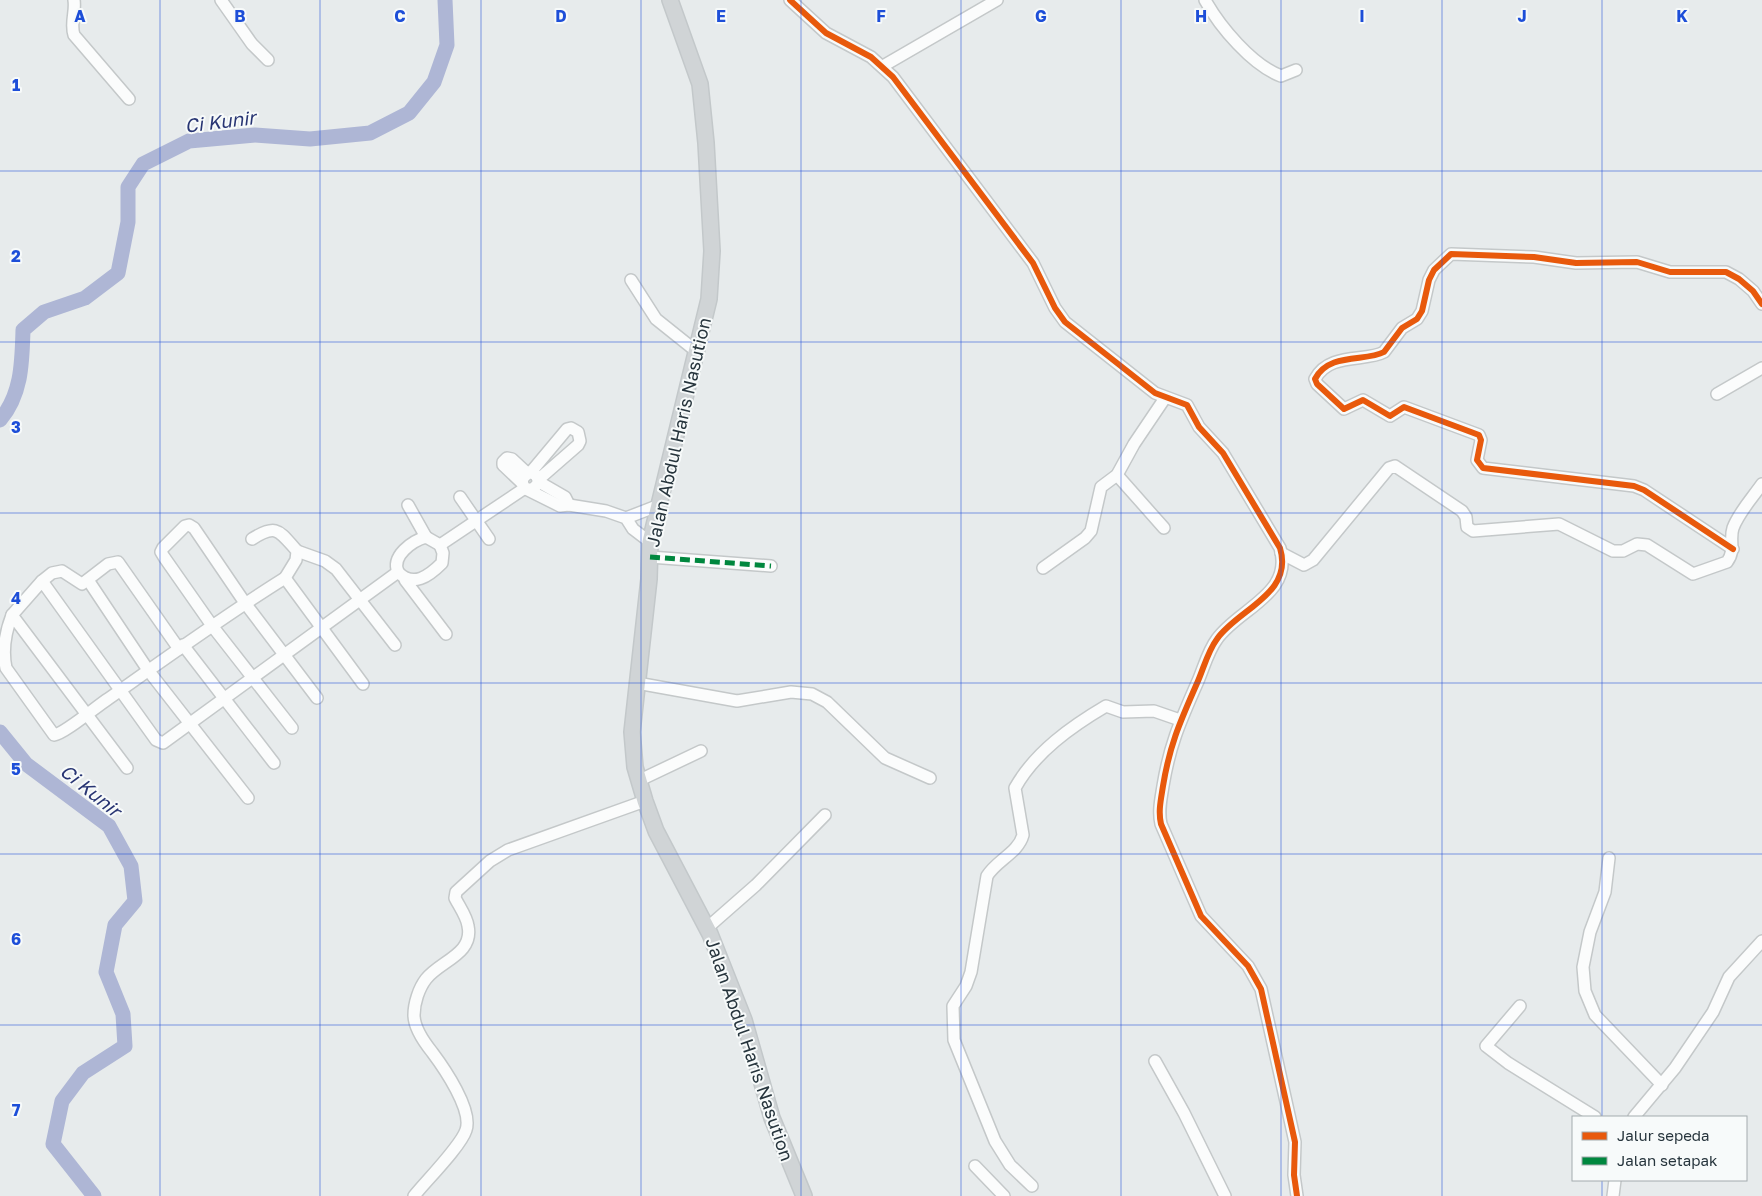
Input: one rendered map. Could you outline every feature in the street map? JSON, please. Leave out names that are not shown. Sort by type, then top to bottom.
[{"type":"main road","name":"Jalan Abdul Haris Nasution","points":[[670,0],[700,84],[706,143],[712,251],[709,298],[657,506],[650,550],[632,732],[635,768],[656,831],[707,928],[744,1020],[772,1118],[804,1196]]},
{"type":"street","points":[[74,0],[75,11],[72,27],[74,35],[129,98]]},
{"type":"street","points":[[221,0],[252,44],[268,60]]},
{"type":"street","points":[[790,0],[826,33],[858,48],[883,66],[1033,263],[1060,317],[1155,393],[1182,402],[1190,409],[1199,427],[1223,453],[1281,553],[1282,570],[1266,596],[1217,638],[1180,720],[1169,750],[1160,817],[1201,916],[1248,966],[1261,989],[1295,1142],[1294,1175],[1296,1196]]},
{"type":"street","points":[[883,66],[997,0]]},
{"type":"street","points":[[1205,0],[1238,43],[1270,72],[1281,76],[1296,70]]},
{"type":"street","points":[[1733,550],[1640,488],[1483,468],[1478,460],[1481,440],[1479,435],[1404,407],[1390,416],[1362,400],[1344,409],[1317,384],[1315,379],[1321,372],[1340,360],[1384,352],[1402,328],[1417,319],[1422,311],[1432,275],[1451,254],[1534,257],[1576,263],[1637,262],[1670,272],[1726,272],[1746,285],[1762,304]]},
{"type":"street","points":[[631,280],[656,319],[696,351]]},
{"type":"street","points":[[1717,394],[1762,368]]},
{"type":"street","points":[[1043,568],[1085,538],[1093,526],[1101,487],[1117,474],[1134,444],[1166,398]]},
{"type":"street","points":[[1281,553],[1301,565],[1307,565],[1316,557],[1389,468],[1395,466],[1462,511],[1466,517],[1467,527],[1473,531],[1558,524],[1612,551],[1623,551],[1637,544],[1647,545],[1693,574],[1727,562],[1733,550],[1733,528],[1762,484]]},
{"type":"street","points":[[1117,474],[1164,528]]},
{"type":"street","points":[[440,545],[530,481],[565,497],[569,505],[606,511],[626,518],[650,550],[771,566]]},
{"type":"street","points":[[460,497],[490,539]]},
{"type":"street","points":[[42,581],[158,742],[163,743],[361,599],[402,576],[417,581],[439,566],[444,557],[440,545],[426,537],[408,505]]},
{"type":"street","points":[[626,518],[657,506]]},
{"type":"street","points":[[292,728],[212,627],[162,554],[163,548],[185,526],[193,526],[246,603],[318,698]]},
{"type":"street","points":[[252,540],[266,530],[273,529],[281,533],[297,551],[331,565],[361,599],[395,645]]},
{"type":"street","points":[[426,537],[413,542],[398,558],[396,567],[446,634]]},
{"type":"street","points":[[274,763],[225,699],[181,647],[120,563],[115,561],[108,564],[82,584],[66,572],[57,571],[42,581],[12,615],[5,636],[3,656],[6,668],[51,732],[58,735],[181,647],[285,578],[296,560],[297,551]]},
{"type":"street","points":[[285,578],[323,627],[363,684]]},
{"type":"street","points":[[88,580],[186,727],[248,798]]},
{"type":"street","points":[[12,615],[127,768]]},
{"type":"street","points":[[637,683],[737,701],[790,692],[812,694],[826,702],[885,758],[930,778]]},
{"type":"street","points":[[1032,1186],[1010,1166],[995,1141],[953,1037],[953,1006],[966,986],[971,972],[987,876],[995,865],[1021,841],[1023,835],[1016,788],[1050,746],[1082,720],[1106,706],[1123,712],[1154,711],[1180,720]]},
{"type":"street","points":[[640,780],[701,751]]},
{"type":"street","points":[[414,1196],[456,1146],[466,1131],[468,1121],[465,1109],[444,1069],[425,1042],[415,1023],[414,1014],[419,991],[426,978],[459,953],[469,936],[467,921],[455,898],[456,892],[490,861],[508,850],[645,801]]},
{"type":"street","points":[[707,928],[756,885],[825,816]]},
{"type":"street","points":[[1609,858],[1605,892],[1590,932],[1584,967],[1585,991],[1595,1015],[1662,1085]]},
{"type":"street","points":[[1635,1116],[1662,1085],[1713,1012],[1729,978],[1762,941]]},
{"type":"street","points":[[1520,1006],[1486,1046],[1508,1063],[1593,1116]]},
{"type":"street","points":[[1155,1061],[1184,1113],[1225,1196]]},
{"type":"street","points":[[975,1166],[1004,1196]]},
{"type":"street","points":[[1613,1196],[1615,1181]]},
{"type":"waterway","name":"Ci Kunir","points":[[0,420],[17,389],[21,366],[23,330],[44,312],[85,298],[118,273],[128,222],[128,187],[143,164],[189,141],[255,135],[310,139],[370,133],[409,113],[434,82],[447,45],[445,0]]},
{"type":"waterway","name":"Ci Kunir","points":[[0,732],[26,764],[109,826],[131,866],[135,901],[115,925],[106,972],[123,1014],[125,1046],[83,1073],[62,1101],[53,1144],[94,1196]]},
{"type":"marked path","points":[[650,557],[771,566]]},
{"type":"cycle path","points":[[790,0],[826,33],[871,57],[893,77],[1033,263],[1055,308],[1065,322],[1155,393],[1187,405],[1199,427],[1223,453],[1280,548],[1282,564],[1279,577],[1272,589],[1262,600],[1226,628],[1217,639],[1209,654],[1173,744],[1163,786],[1160,814],[1161,824],[1201,916],[1248,966],[1261,989],[1295,1142],[1294,1175],[1297,1196]]},
{"type":"cycle path","points":[[1733,549],[1644,490],[1634,486],[1483,468],[1477,460],[1481,440],[1479,435],[1404,407],[1390,416],[1363,400],[1344,409],[1317,384],[1315,379],[1321,370],[1338,361],[1368,357],[1384,352],[1402,328],[1417,319],[1422,311],[1429,280],[1434,270],[1451,254],[1534,257],[1576,263],[1637,262],[1670,272],[1726,272],[1739,279],[1753,291],[1762,304]]}]
